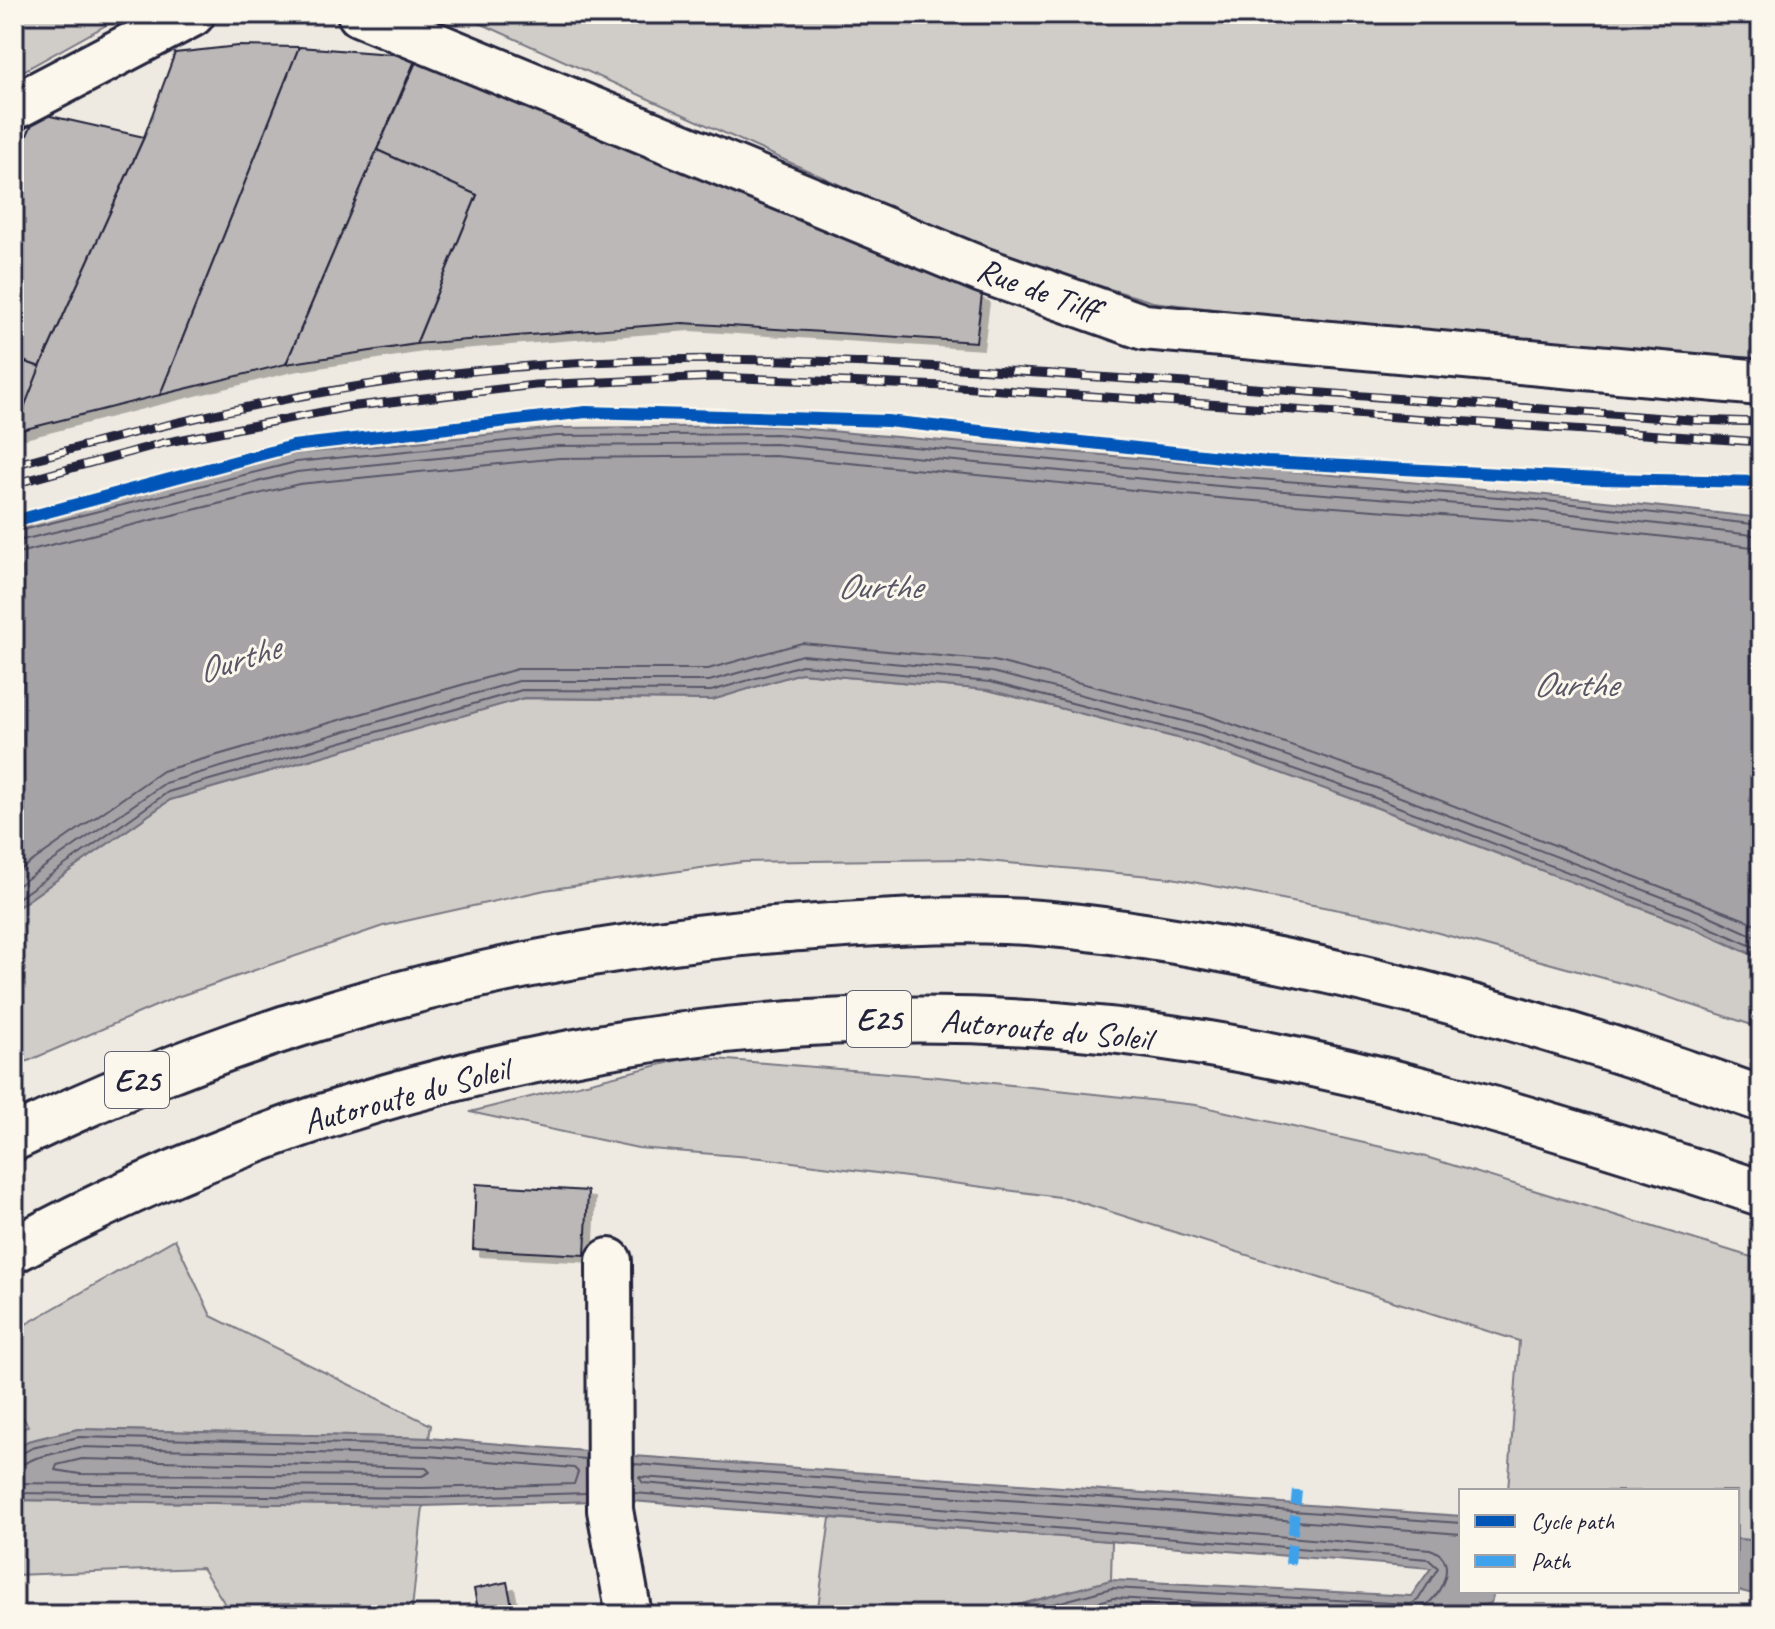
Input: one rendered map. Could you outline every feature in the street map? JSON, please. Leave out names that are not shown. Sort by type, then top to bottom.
[{"type":"main road","points":[[14,107],[192,14]]},
{"type":"main road","name":"Rue de Tilff","points":[[360,14],[982,270],[1144,327],[1761,383]]},
{"type":"main road","name":"E25","points":[[14,1138],[130,1083],[264,1033],[431,984],[570,954],[724,934],[867,923],[1007,921],[1130,934],[1265,956],[1434,997],[1676,1068],[1761,1099]]},
{"type":"main road","name":"Autoroute du Soleil","points":[[14,1250],[153,1179],[286,1128],[447,1078],[581,1052],[725,1032],[868,1019],[1012,1022],[1113,1031],[1239,1050],[1418,1089],[1574,1131],[1761,1193]]},
{"type":"main road","points":[[609,1261],[610,1510],[629,1615]]},
{"type":"shaded area","points":[[14,14],[126,14],[14,76]]},
{"type":"shaded area","points":[[460,14],[1761,14],[1761,372],[1153,302],[989,252]]},
{"type":"shaded area","points":[[801,673],[988,690],[1197,743],[1367,804],[1693,928],[1761,959],[1761,1028],[1647,990],[1391,920],[1172,878],[965,859],[743,862],[545,890],[383,926],[174,998],[14,1067],[14,910],[170,800],[524,698],[712,700]]},
{"type":"shaded area","points":[[691,1057],[938,1077],[1196,1105],[1426,1157],[1761,1260],[1761,1541],[1739,1539],[1739,1489],[1508,1489],[1519,1341],[1067,1198],[762,1158],[638,1148],[470,1112]]},
{"type":"shaded area","points":[[175,1239],[211,1316],[431,1425],[429,1438],[78,1429],[28,1441],[14,1452],[14,1434],[28,1426],[14,1403],[14,1331]]},
{"type":"shaded area","points":[[14,1500],[423,1506],[412,1609],[401,1615],[232,1615],[202,1568],[14,1575]]},
{"type":"shaded area","points":[[830,1518],[1112,1541],[1111,1580],[1000,1610],[995,1615],[817,1615]]},
{"type":"water","name":"Ourthe","points":[[776,426],[1392,480],[1761,518],[1761,958],[1693,928],[1197,743],[988,690],[801,673],[712,700],[524,698],[170,800],[14,910],[14,525],[294,454],[557,428]]},
{"type":"water","points":[[78,1429],[429,1438],[597,1452],[595,1501],[423,1506],[14,1500],[14,1452],[28,1441]]},
{"type":"water","points":[[620,1455],[1459,1516],[1459,1593],[1494,1593],[1491,1603],[1449,1615],[995,1615],[1000,1610],[1111,1580],[1411,1596],[1431,1568],[621,1500]]},
{"type":"water","points":[[1739,1539],[1761,1541],[1761,1596],[1739,1590]]},
{"type":"building","points":[[238,46],[299,47],[160,395],[14,432],[40,367],[144,137],[175,53]]},
{"type":"building","points":[[299,47],[417,56],[286,364],[160,395]]},
{"type":"building","points":[[419,55],[982,295],[976,342],[683,323],[416,344],[477,195],[377,150]]},
{"type":"building","points":[[37,113],[144,137],[40,367],[14,358],[14,164]]},
{"type":"building","points":[[377,150],[477,195],[416,344],[286,364]]},
{"type":"building","points":[[14,358],[40,367],[14,433]]},
{"type":"building","points":[[476,1184],[588,1191],[585,1255],[473,1249]]},
{"type":"building","points":[[507,1582],[514,1615],[479,1615],[474,1589]]},
{"type":"railway","points":[[14,465],[141,431],[334,390],[530,366],[672,360],[743,359],[957,368],[1691,420],[1761,422]]},
{"type":"railway","points":[[14,484],[163,443],[348,407],[535,385],[715,377],[945,386],[1761,442]]},
{"type":"marked path","points":[[1290,1564],[1297,1490]]},
{"type":"cycle path","points":[[14,521],[293,446],[586,412],[887,421],[1267,462],[1600,479],[1761,482]]}]
